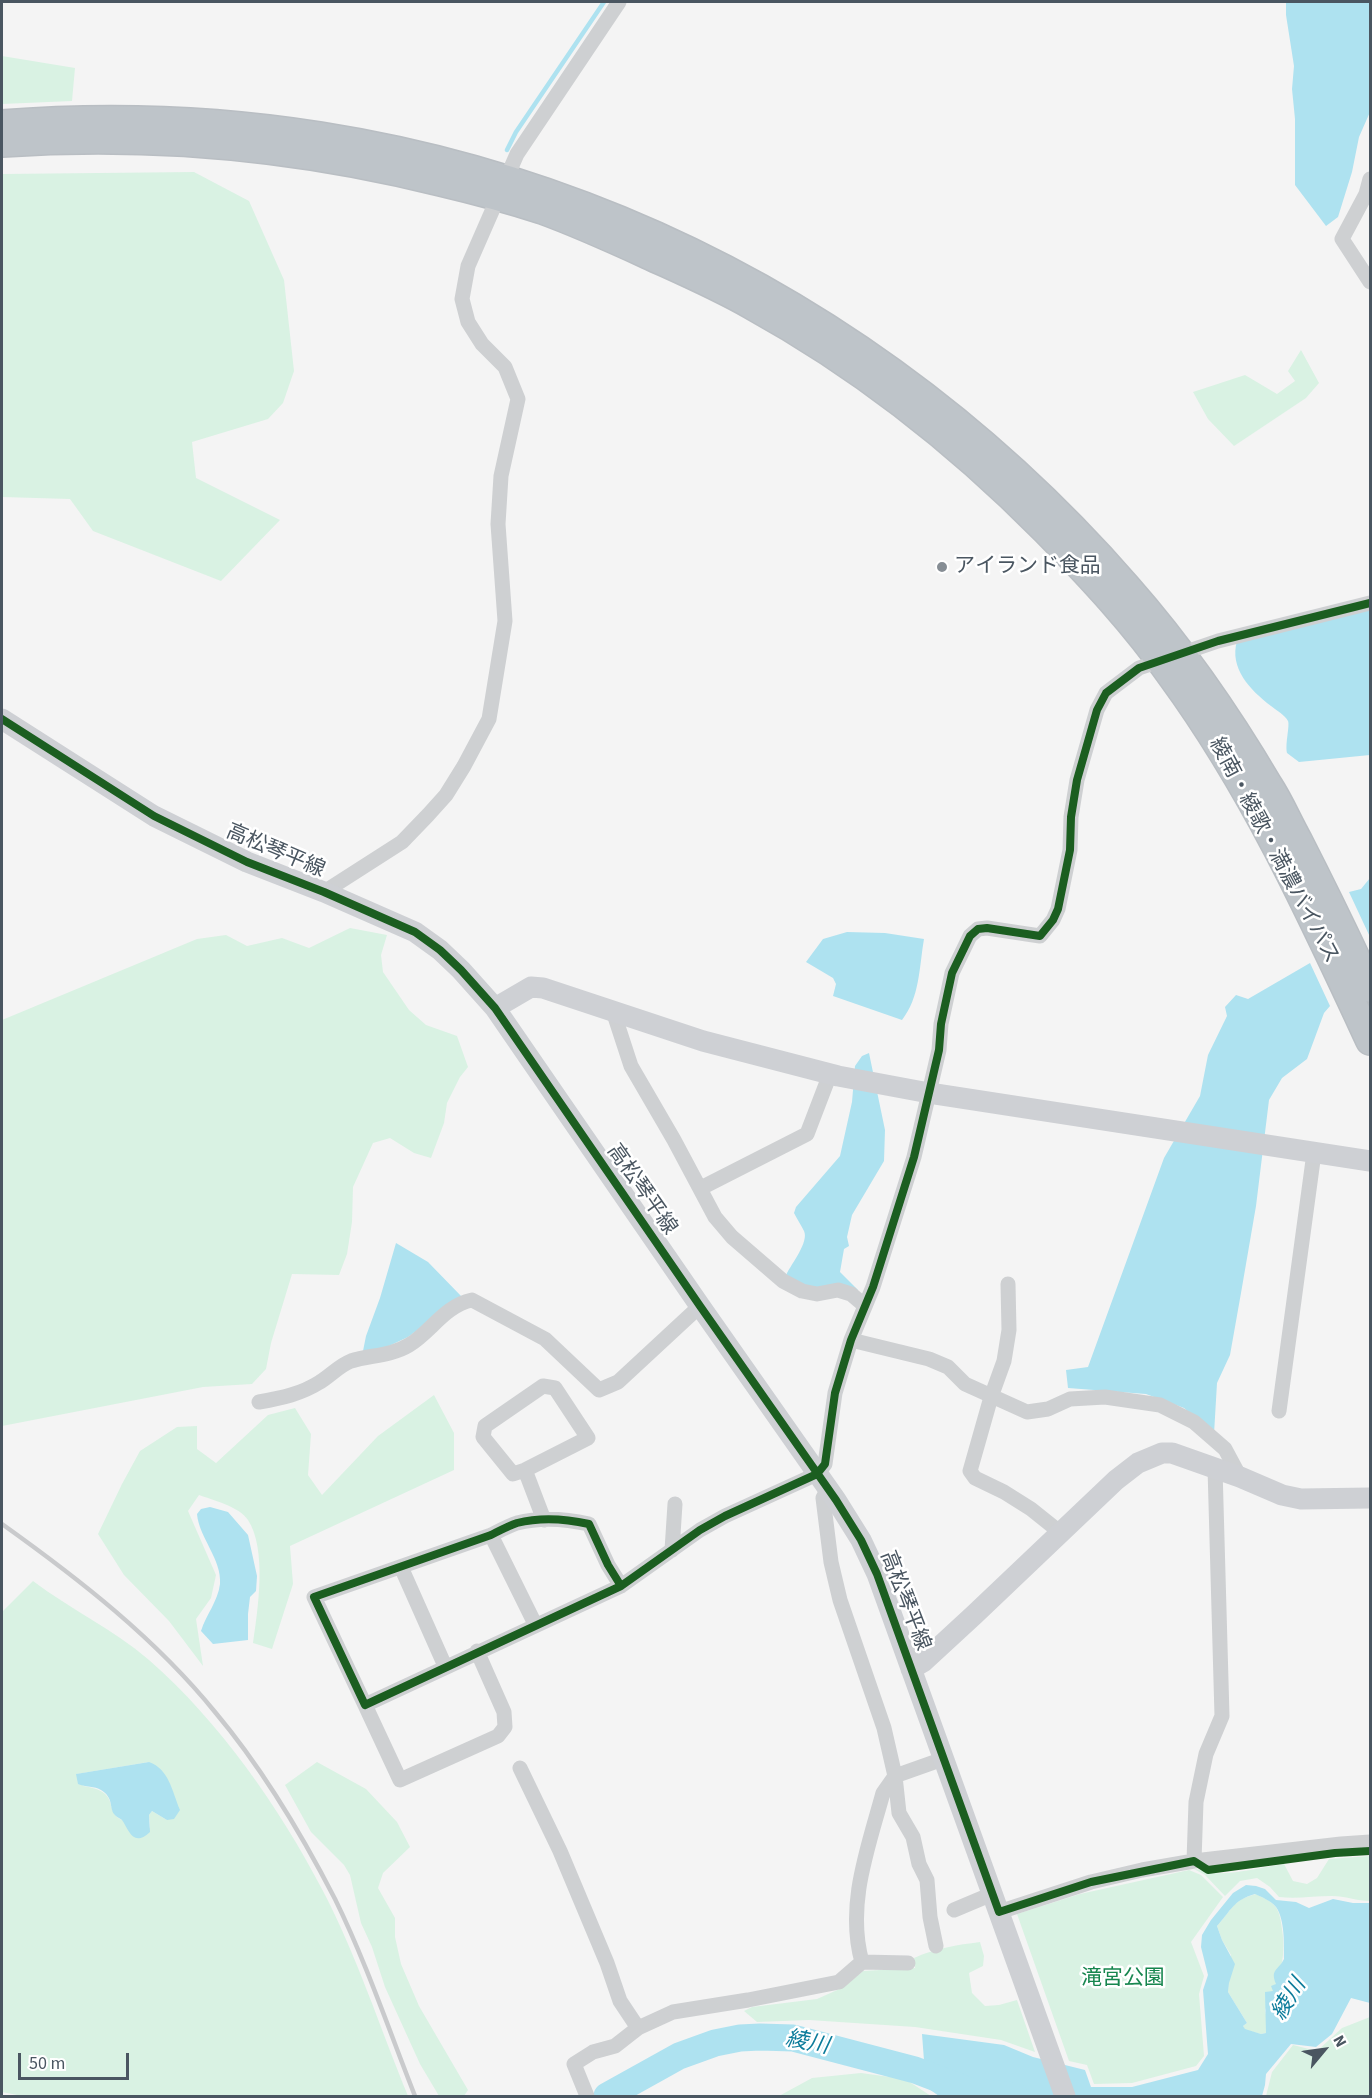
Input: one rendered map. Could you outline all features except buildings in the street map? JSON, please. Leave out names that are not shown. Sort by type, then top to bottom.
[{"type":"highway","name":"綾南・綾歌・満濃バイパス","points":[[2,124],[63,119],[139,119],[242,125],[330,137],[394,149],[502,187],[625,223],[709,259],[772,293],[875,358],[918,389],[1010,465],[1128,588],[1170,657],[1269,833],[1311,914],[1371,1041]]},
{"type":"highway","name":"綾南・綾歌・満濃バイパス","points":[[2,143],[62,139],[191,141],[280,150],[502,187]]},
{"type":"highway","name":"綾南・綾歌・満濃バイパス","points":[[1170,657],[1271,788],[1371,988]]},
{"type":"main road","name":"高松琴平線","points":[[2,719],[154,816],[248,862],[415,932],[461,969],[495,1008],[849,1520],[869,1557],[1065,2097]]},
{"type":"main road","points":[[495,1008],[531,987],[543,988],[703,1041],[834,1075],[929,1093],[1371,1161]]},
{"type":"main road","points":[[911,1669],[923,1662],[966,1623],[1116,1480],[1150,1457],[1172,1453],[1240,1477],[1282,1495],[1300,1499],[1371,1498]]},
{"type":"street","points":[[324,892],[402,842],[446,795],[489,719],[505,621],[498,524],[501,476],[518,399],[505,367],[482,344],[468,322],[462,299],[468,266],[517,154],[619,2]]},
{"type":"street","points":[[1371,179],[1366,194],[1342,239],[1371,282]]},
{"type":"street","points":[[936,1946],[930,1917],[927,1880],[913,1837],[899,1813],[895,1776],[884,1728],[854,1645],[833,1571],[822,1481],[834,1393],[850,1340],[873,1287],[914,1157],[952,974],[970,936],[978,929],[987,928],[1040,936],[1053,920],[1058,909],[1070,850],[1071,817],[1077,780],[1097,710],[1106,693],[1139,668],[1170,657],[1218,641],[1371,603]]},
{"type":"street","points":[[613,1011],[631,1066],[715,1217],[732,1237],[783,1281],[802,1291],[817,1294],[838,1290],[851,1294],[864,1305]]},
{"type":"street","points":[[700,1188],[807,1134],[834,1075]]},
{"type":"street","points":[[1279,1411],[1314,1153]]},
{"type":"street","points":[[1008,1284],[1009,1330],[1004,1361],[970,1471],[975,1478],[1032,1509],[1061,1533]]},
{"type":"street","points":[[260,1402],[297,1395],[349,1362],[383,1355],[409,1345],[432,1324],[462,1303],[472,1300],[545,1339],[599,1390],[618,1382],[700,1306]]},
{"type":"street","points":[[850,1340],[929,1359],[948,1367],[965,1384],[1027,1412],[1048,1409],[1070,1400],[1105,1397],[1160,1406],[1194,1422],[1225,1449],[1240,1477]]},
{"type":"street","points":[[543,1386],[555,1388],[588,1438],[525,1470],[513,1474],[505,1467],[483,1437],[485,1426],[543,1386]]},
{"type":"street","points":[[1194,1861],[1196,1802],[1206,1754],[1222,1716],[1215,1468]]},
{"type":"street","points":[[525,1470],[544,1520]]},
{"type":"street","points":[[365,1705],[621,1586],[700,1530],[725,1516],[822,1481]]},
{"type":"street","points":[[672,1550],[675,1504]]},
{"type":"street","points":[[477,1652],[504,1712],[506,1728],[498,1736],[400,1780],[314,1597],[491,1535],[517,1523],[544,1520],[573,1520],[589,1524],[608,1565],[621,1586]]},
{"type":"street","points":[[491,1535],[535,1624]]},
{"type":"street","points":[[401,1567],[445,1666]]},
{"type":"street","points":[[862,1962],[856,1942],[858,1898],[863,1864],[883,1793],[895,1776],[943,1759]]},
{"type":"street","points":[[520,1768],[560,1851],[607,1963],[620,2001],[638,2028]]},
{"type":"street","points":[[954,1910],[1194,1861],[1371,1842]]},
{"type":"street","points":[[587,2097],[574,2064],[593,2052],[615,2046],[638,2028],[674,2012],[839,1982],[862,1962],[908,1963]]},
{"type":"green space","points":[[2,56],[75,68],[72,101],[2,104]]},
{"type":"green space","points":[[194,172],[249,201],[284,280],[294,371],[283,403],[268,419],[192,442],[196,478],[280,520],[221,581],[93,531],[70,499],[2,497],[2,174]]},
{"type":"green space","points":[[1301,350],[1319,383],[1306,398],[1234,446],[1208,419],[1193,392],[1245,375],[1277,394],[1295,381],[1288,371]]},
{"type":"green space","points":[[350,928],[387,935],[381,955],[383,972],[409,1010],[426,1025],[457,1036],[468,1067],[460,1077],[447,1103],[444,1123],[431,1158],[414,1153],[390,1138],[373,1143],[353,1187],[352,1222],[347,1254],[339,1275],[292,1274],[271,1343],[266,1369],[252,1384],[203,1387],[2,1426],[2,1020],[197,939],[226,935],[247,946],[282,938],[309,948]]},
{"type":"green space","points":[[434,1395],[454,1433],[454,1470],[290,1546],[293,1584],[272,1649],[253,1643],[259,1597],[258,1547],[248,1520],[239,1511],[199,1495],[188,1511],[216,1575],[211,1598],[196,1619],[203,1666],[169,1621],[124,1575],[98,1534],[140,1451],[177,1427],[197,1426],[197,1449],[216,1463],[268,1415],[295,1408],[311,1434],[308,1475],[322,1495],[378,1436]]},
{"type":"green space","points":[[33,1581],[135,1649],[175,1684],[200,1710],[268,1798],[288,1828],[323,1891],[357,1966],[408,2096],[22,2096],[2,2092],[2,1612]],"holes":[[[149,1762],[167,1820],[152,1811],[149,1815],[150,1828],[125,1822],[116,1816],[108,1797],[103,1792],[83,1786],[77,1774]]]},
{"type":"green space","points":[[317,1762],[366,1789],[397,1822],[410,1847],[383,1873],[378,1888],[395,1918],[395,1937],[401,1964],[419,2006],[468,2090],[464,2096],[439,2096],[420,2064],[385,1987],[372,1947],[361,1923],[350,1875],[344,1865],[311,1832],[285,1785]]},
{"type":"green space","points":[[1370,1856],[1370,1901],[1332,1896],[1279,1897],[1257,1878],[1240,1881],[1225,1896],[1205,1875],[1194,1869],[1210,1873],[1229,1873],[1284,1864],[1293,1881],[1307,1884],[1317,1878],[1329,1859]]},
{"type":"green space","name":"滝宮公園","points":[[1189,1870],[1201,1875],[1223,1897],[1191,1942],[1204,1976],[1199,1994],[1204,2056],[1196,2066],[1132,2083],[1094,2084],[1087,2065],[1069,2061],[1017,1914],[1080,1894]]},
{"type":"green space","points":[[1256,1894],[1277,1908],[1283,1940],[1280,1971],[1265,2010],[1266,2033],[1261,2034],[1245,2030],[1243,2026],[1247,2023],[1228,1992],[1231,1955],[1217,1926],[1233,1906],[1242,1899]]},
{"type":"green space","points":[[980,1942],[984,1956],[983,1966],[969,1973],[972,1993],[985,2006],[1017,2000],[1035,2052],[1001,2040],[915,2027],[809,2020],[757,2022],[744,2011],[752,2007],[817,1999],[844,1987],[863,1971],[915,1968],[914,1958],[947,1947]]},
{"type":"green space","points":[[1370,2017],[1370,2096],[1266,2096],[1272,2072],[1293,2045],[1317,2051],[1342,2028]]},
{"type":"green space","points":[[861,2073],[905,2079],[931,2096],[779,2096],[812,2078]]},
{"type":"water","points":[[1286,2],[1370,2],[1370,112],[1359,137],[1352,172],[1338,217],[1326,226],[1295,185],[1295,119],[1292,89],[1294,66]]},
{"type":"water","points":[[1370,609],[1370,755],[1299,762],[1287,753],[1287,719],[1263,700],[1243,678],[1236,660],[1237,641]]},
{"type":"water","points":[[1370,878],[1370,937],[1349,892],[1361,889]]},
{"type":"water","points":[[847,932],[885,933],[924,939],[916,992],[902,1020],[833,996],[836,984],[833,978],[806,962],[823,939]]},
{"type":"water","points":[[1310,963],[1330,1006],[1324,1013],[1307,1059],[1282,1078],[1269,1100],[1256,1206],[1230,1355],[1217,1383],[1214,1434],[1184,1408],[1146,1394],[1068,1388],[1066,1370],[1088,1367],[1164,1158],[1200,1096],[1208,1055],[1227,1016],[1225,1007],[1236,995],[1248,999]]},
{"type":"water","points":[[869,1053],[885,1130],[884,1161],[852,1215],[847,1237],[849,1246],[844,1249],[840,1272],[858,1290],[802,1286],[786,1275],[802,1247],[805,1236],[794,1213],[796,1207],[840,1156],[852,1102],[855,1066],[862,1056]]},
{"type":"water","points":[[396,1243],[428,1262],[462,1297],[408,1337],[372,1354],[363,1351],[366,1336]]},
{"type":"water","points":[[210,1507],[228,1512],[248,1535],[257,1576],[256,1591],[250,1597],[248,1640],[213,1644],[201,1631],[220,1584],[218,1566],[202,1532],[197,1514],[201,1509]]},
{"type":"water","points":[[149,1762],[156,1765],[165,1775],[180,1810],[174,1819],[167,1820],[152,1811],[149,1815],[150,1832],[136,1838],[132,1836],[122,1820],[114,1814],[110,1799],[105,1793],[96,1788],[78,1784],[76,1774]]},
{"type":"water","points":[[1246,1885],[1256,1886],[1265,1889],[1276,1900],[1296,1902],[1309,1908],[1333,1899],[1353,1903],[1370,1903],[1370,2003],[1351,1998],[1332,2034],[1316,2047],[1291,2044],[1266,2074],[1262,2096],[939,2096],[926,2087],[922,2034],[1004,2045],[1033,2057],[1085,2070],[1091,2087],[1132,2087],[1198,2070],[1208,2054],[1203,1990],[1208,1975],[1201,1947],[1202,1935],[1233,1893]],"holes":[[[1255,1894],[1272,1903],[1279,1912],[1284,1946],[1284,1959],[1274,1973],[1276,1984],[1271,1986],[1273,1991],[1265,1992],[1266,2033],[1261,2034],[1245,2029],[1243,2026],[1247,2023],[1228,1992],[1235,1964],[1217,1926],[1237,1903]]]},
{"type":"waterway","points":[[507,150],[516,132],[604,2]]},
{"type":"waterway","name":"綾川","points":[[607,2096],[679,2056],[715,2043],[760,2037],[793,2038],[915,2070],[973,2092],[1015,2096]]},
{"type":"railway","points":[[2,1524],[59,1566],[142,1634],[192,1685],[249,1756],[295,1826],[335,1899],[367,1972],[415,2096]]},
{"type":"cycle path","points":[[621,1586],[608,1565],[589,1524],[544,1519],[517,1523],[491,1535],[314,1597],[365,1705],[621,1586],[700,1530],[725,1516],[817,1474],[825,1464],[835,1393],[851,1340],[873,1287],[914,1157],[939,1050],[941,1024],[952,973],[970,936],[978,929],[987,928],[1040,936],[1053,920],[1058,909],[1070,850],[1071,817],[1077,780],[1097,710],[1106,693],[1139,668],[1218,641],[1370,603]]},
{"type":"cycle path","points":[[2,719],[154,816],[247,862],[324,892],[415,932],[440,950],[495,1008],[836,1500],[861,1540],[877,1574],[999,1912],[1091,1882],[1194,1861],[1208,1870],[1335,1853],[1370,1851]]},
{"type":"place","name":"アイランド食品","points":[[942,567]]}]
